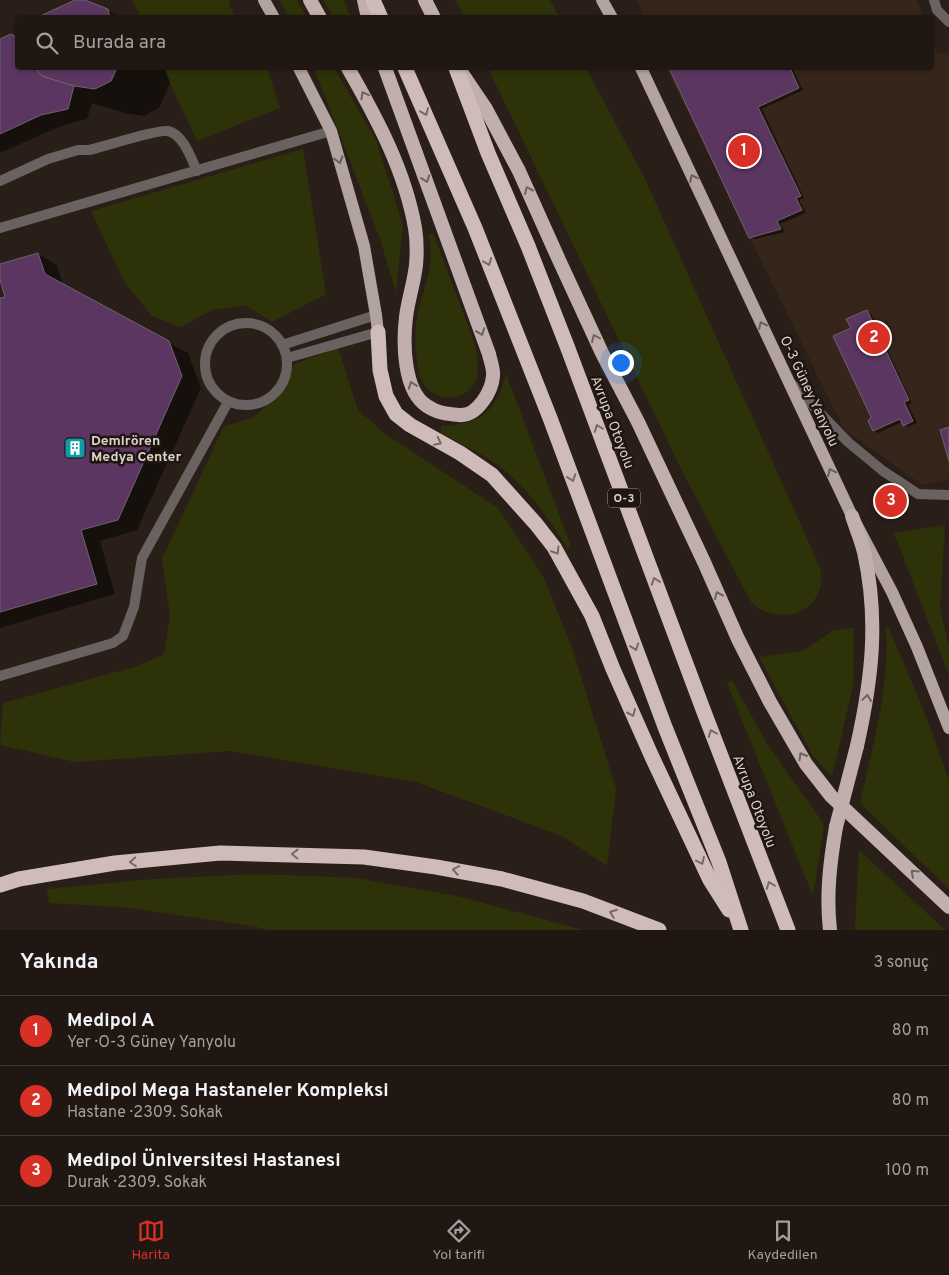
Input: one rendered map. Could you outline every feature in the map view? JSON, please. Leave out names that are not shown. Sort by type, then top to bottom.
[{"type":"highway","points":[[310,0],[318,15]]},
{"type":"highway","points":[[364,0],[367,15]]},
{"type":"highway","points":[[373,0],[380,15]]},
{"type":"highway","points":[[426,0],[433,15]]},
{"type":"highway","points":[[349,70],[373,112],[392,155],[410,207],[415,229],[416,264],[406,318],[404,347],[408,373],[415,393],[425,406],[442,414],[463,416],[477,408],[488,393],[493,375],[489,354],[386,70]]},
{"type":"highway","points":[[406,70],[475,228],[547,409],[665,727],[719,862],[740,927]]},
{"type":"highway","points":[[458,70],[486,109],[519,171],[558,260],[602,353],[638,422],[738,639],[770,702],[806,764],[831,796],[949,907]]},
{"type":"highway","name":"Avrupa Otoyolu","points":[[458,70],[488,153],[528,246],[560,328],[707,722],[788,930]]},
{"type":"highway","points":[[378,332],[380,370],[386,396],[396,414],[410,425],[460,453],[492,475],[554,547],[592,616],[652,757],[710,880],[740,927]]},
{"type":"highway","points":[[830,930],[827,895],[830,860],[836,827],[866,708],[873,661],[872,604],[864,552],[852,516]]},
{"type":"highway","points":[[0,884],[115,863],[220,854],[364,857],[502,879],[583,902],[658,930]]},
{"type":"main road","points":[[264,0],[272,15]]},
{"type":"main road","points":[[602,0],[610,15]]},
{"type":"main road","points":[[300,70],[331,131],[364,246],[378,332]]},
{"type":"main road","name":"O-3 Güney Yanyolu","points":[[642,70],[852,516],[910,632],[949,728]]},
{"type":"street","points":[[934,0],[937,10],[949,22]]},
{"type":"street","points":[[0,180],[48,159],[78,150],[89,150],[143,136],[156,131],[168,131],[180,139],[189,152],[197,170]]},
{"type":"street","points":[[0,228],[331,131]]},
{"type":"street","points":[[282,345],[376,315]]},
{"type":"street","points":[[243,323],[258,325],[272,332],[282,345],[287,358],[286,373],[281,387],[270,398],[257,404],[242,406],[228,402],[215,393],[207,380],[204,364],[207,349],[215,336],[228,326],[243,323]]},
{"type":"street","points":[[287,358],[378,332]]},
{"type":"street","points":[[788,379],[848,442],[883,471],[918,494],[949,495]]},
{"type":"street","points":[[0,676],[113,643],[123,636],[134,607],[142,558],[228,402]]},
{"type":"shaded area","points":[[637,0],[917,0],[922,15],[643,15]]},
{"type":"shaded area","points":[[934,45],[937,53],[949,53],[949,479],[922,485],[844,429],[667,70],[934,70]]},
{"type":"green space","points":[[132,0],[230,0],[229,5],[234,15],[139,15]]},
{"type":"green space","points":[[279,0],[297,0],[305,15],[288,15]]},
{"type":"green space","points":[[323,0],[344,0],[349,15],[333,15]]},
{"type":"green space","points":[[455,0],[550,0],[558,15],[463,15]]},
{"type":"green space","points":[[164,70],[268,70],[280,108],[197,141]]},
{"type":"green space","points":[[315,70],[335,70],[376,140],[403,226],[396,292],[380,239]]},
{"type":"green space","points":[[489,70],[587,70],[645,179],[815,556],[821,573],[820,586],[817,596],[811,604],[804,610],[785,615],[762,610],[751,602],[681,469]]},
{"type":"green space","points":[[303,149],[326,294],[272,322],[245,305],[212,310],[181,327],[152,316],[124,281],[91,211]]},
{"type":"green space","points":[[433,233],[472,336],[478,362],[476,381],[469,390],[461,395],[451,397],[431,392],[424,384],[419,373],[416,355],[416,324],[430,262],[429,235]]},
{"type":"green space","points":[[338,348],[358,410],[384,433],[498,508],[543,576],[572,648],[616,789],[607,866],[562,836],[416,782],[230,751],[75,762],[0,745],[3,703],[138,666],[164,654],[170,616],[162,559],[224,426],[253,418],[279,394],[294,364]]},
{"type":"green space","points":[[506,374],[571,546],[567,548],[542,511],[511,476],[489,459],[441,433],[441,426],[466,423],[485,413],[498,398]]},
{"type":"green space","points":[[945,525],[940,609],[949,647],[949,675],[894,533]]},
{"type":"green space","points":[[888,626],[927,719],[949,780],[949,889],[860,803],[883,694],[887,650],[886,627]]},
{"type":"green space","points":[[854,628],[853,686],[832,776],[813,756],[759,657],[803,651],[834,630]]},
{"type":"green space","points":[[732,680],[767,744],[824,824],[813,896],[727,683]]},
{"type":"green space","points":[[859,850],[945,930],[855,930]]},
{"type":"green space","points":[[256,874],[357,878],[461,897],[583,930],[268,930],[253,926],[122,907],[49,903],[47,889],[154,879]]},
{"type":"building","points":[[75,0],[85,0],[108,9],[109,15],[42,15]]},
{"type":"building","points":[[11,34],[15,36],[15,70],[37,70],[42,76],[74,86],[68,109],[41,115],[0,134],[0,39]]},
{"type":"building","points":[[37,70],[116,70],[111,81],[95,89],[74,86],[42,76]]},
{"type":"building","points":[[670,70],[791,70],[799,88],[758,107],[801,196],[796,198],[802,210],[777,221],[781,229],[749,238]]},
{"type":"building","name":"Demirören Medya Center","points":[[38,253],[45,274],[169,341],[182,376],[118,520],[81,530],[97,584],[0,612],[0,298],[5,297],[0,280],[0,264]]},
{"type":"building","points":[[867,310],[909,400],[904,402],[913,421],[903,426],[900,419],[873,431],[868,421],[871,417],[833,336],[851,328],[846,319]]},
{"type":"building","points":[[949,427],[949,461],[940,430]]},
{"type":"place","name":"Medipol A","points":[[744,151]]},
{"type":"place","name":"Medipol Mega Hastaneler Kompleksi","points":[[874,338]]},
{"type":"place","name":"Demirören Medya Center","points":[[75,448]]},
{"type":"place","name":"Medipol Üniversitesi Hastanesi","points":[[891,501]]}]
